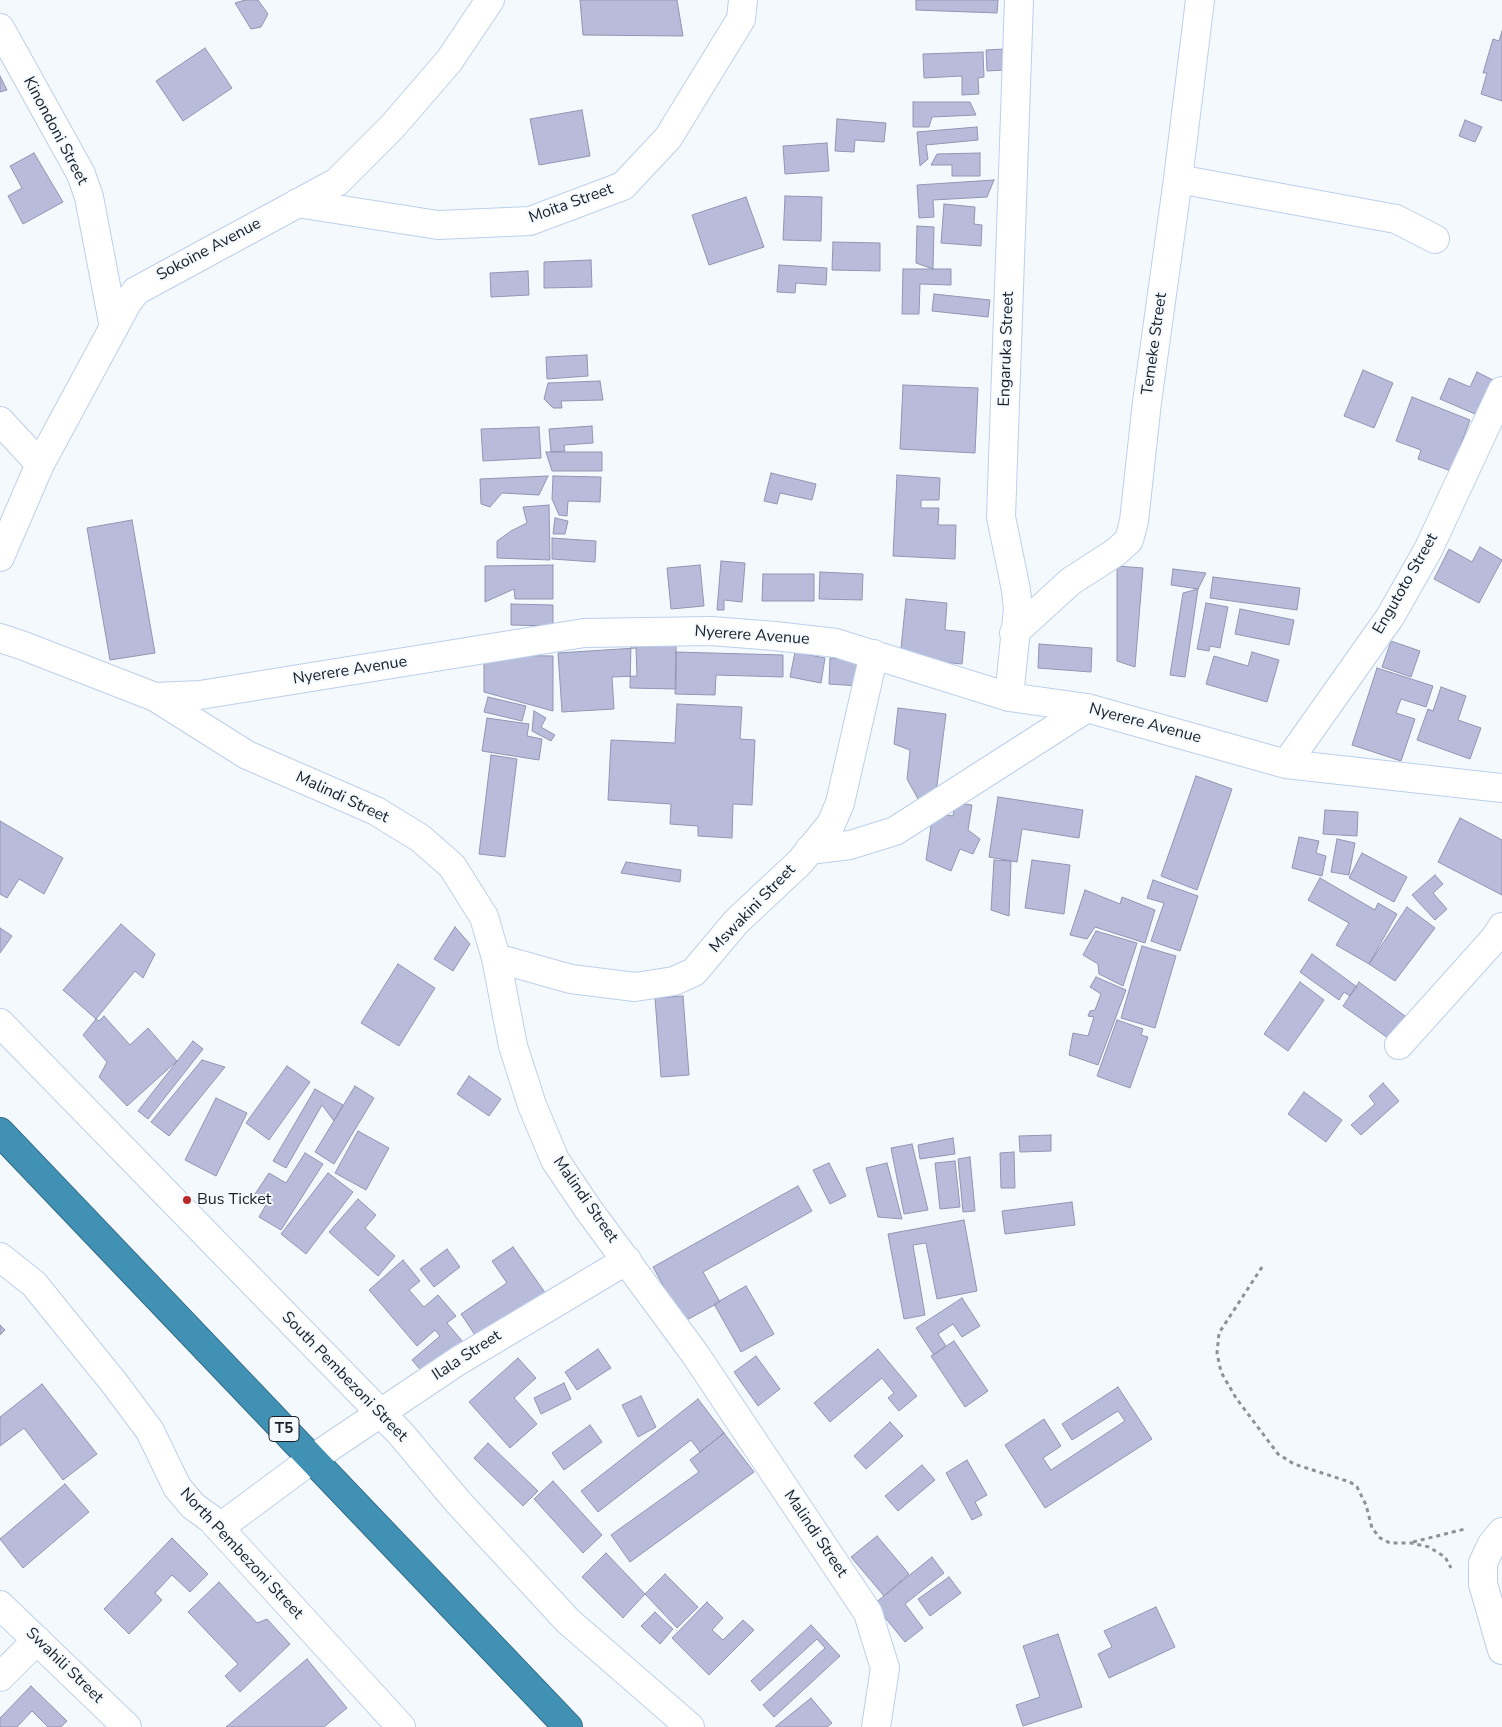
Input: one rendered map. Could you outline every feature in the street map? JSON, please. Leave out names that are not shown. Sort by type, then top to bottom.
[{"type":"highway","name":"T5","points":[[0,1132],[568,1727]]},
{"type":"street","name":"Sokoine Avenue","points":[[0,557],[40,464],[127,303],[136,291],[338,182],[392,127],[449,61],[490,0]]},
{"type":"street","name":"Moita Street","points":[[297,204],[438,225],[530,221],[623,186],[668,138],[741,19],[743,0]]},
{"type":"street","name":"Engaruka Street","points":[[1009,697],[1014,633],[1018,610],[1016,590],[1001,517],[1019,0]]},
{"type":"street","name":"Temeke Street","points":[[1014,633],[1071,581],[1116,552],[1129,540],[1134,521],[1147,402],[1178,179],[1200,0]]},
{"type":"street","name":"Kinondoni Street","points":[[0,28],[81,174],[89,197],[114,328]]},
{"type":"street","points":[[1178,179],[1396,220],[1435,239]]},
{"type":"street","name":"Engutoto Street","points":[[1286,764],[1390,617],[1428,550],[1502,391]]},
{"type":"street","points":[[0,421],[40,464]]},
{"type":"street","name":"Nyerere Avenue","points":[[0,638],[155,698],[200,695],[584,633],[711,632],[775,636],[836,643],[1009,697],[1087,708],[1286,764],[1502,788]]},
{"type":"street","name":"Mswakini Street","points":[[496,958],[526,968],[602,984],[635,987],[674,981],[694,972],[736,922],[809,850],[830,824],[840,803],[874,654]]},
{"type":"street","name":"Malindi Street","points":[[155,698],[247,755],[376,811],[420,838],[452,866],[457,873],[484,917],[496,958],[513,1046],[532,1105],[555,1160],[588,1209],[695,1354],[868,1612],[885,1668],[876,1727]]},
{"type":"street","points":[[809,850],[850,845],[895,831],[1087,708]]},
{"type":"street","points":[[1399,1046],[1495,938],[1502,927]]},
{"type":"street","name":"South Pembezoni Street","points":[[0,1023],[380,1414],[568,1621],[690,1727]]},
{"type":"street","name":"North Pembezoni Street","points":[[0,1257],[34,1284],[150,1431],[177,1487],[193,1506],[211,1519],[401,1727]]},
{"type":"street","name":"Ilala Street","points":[[219,1528],[312,1459],[506,1331],[627,1260]]},
{"type":"street","points":[[1502,1532],[1492,1544],[1483,1563],[1483,1577],[1502,1650]]},
{"type":"street","name":"Swahili Street","points":[[0,1605],[127,1727]]},
{"type":"street","points":[[0,1677],[38,1640]]},
{"type":"path","points":[[1262,1267],[1220,1333],[1217,1353],[1221,1372],[1236,1398],[1278,1454],[1294,1464],[1350,1482],[1357,1487],[1366,1505],[1372,1528],[1380,1538],[1390,1543],[1411,1543],[1429,1547],[1445,1557],[1454,1574]]},
{"type":"path","points":[[1411,1543],[1473,1527]]},
{"type":"building","points":[[245,0],[258,0],[268,14],[261,27],[251,29],[235,3]]},
{"type":"building","points":[[580,0],[677,0],[683,36],[583,35]]},
{"type":"building","points":[[916,0],[998,0],[997,13],[916,10]]},
{"type":"building","points":[[1502,31],[1502,101],[1481,94],[1487,73],[1483,73],[1493,39],[1499,41]]},
{"type":"building","points":[[205,48],[232,88],[183,121],[156,81]]},
{"type":"building","points":[[1004,49],[1005,70],[987,71],[986,50]]},
{"type":"building","points":[[983,52],[984,77],[978,78],[979,94],[962,95],[962,76],[924,78],[923,54]]},
{"type":"building","points":[[0,76],[7,90],[0,92]]},
{"type":"building","points":[[913,102],[970,102],[976,115],[932,117],[929,127],[913,127]]},
{"type":"building","points":[[582,110],[590,156],[539,165],[530,119]]},
{"type":"building","points":[[837,119],[886,123],[884,142],[855,140],[854,152],[835,151]]},
{"type":"building","points":[[1465,120],[1482,127],[1475,142],[1459,136]]},
{"type":"building","points":[[977,127],[978,140],[926,145],[928,159],[920,166],[917,132]]},
{"type":"building","points":[[827,143],[829,171],[785,174],[783,146]]},
{"type":"building","points":[[34,153],[63,202],[23,224],[8,196],[22,188],[10,166]]},
{"type":"building","points":[[980,153],[980,176],[952,176],[952,165],[931,165],[937,154]]},
{"type":"building","points":[[994,180],[987,197],[933,200],[934,217],[919,218],[917,185]]},
{"type":"building","points":[[785,196],[822,197],[821,241],[783,240]]},
{"type":"building","points":[[746,197],[764,247],[709,265],[692,215]]},
{"type":"building","points":[[944,204],[975,207],[974,224],[982,225],[981,246],[941,243]]},
{"type":"building","points":[[917,226],[934,227],[933,269],[916,263]]},
{"type":"building","points":[[833,242],[880,243],[880,271],[832,270]]},
{"type":"building","points":[[591,260],[592,287],[544,288],[544,262]]},
{"type":"building","points":[[779,265],[827,268],[826,285],[796,283],[795,293],[777,292]]},
{"type":"building","points":[[903,269],[951,269],[951,285],[920,284],[919,314],[902,314]]},
{"type":"building","points":[[528,271],[529,295],[491,297],[490,273]]},
{"type":"building","points":[[934,294],[990,300],[988,317],[932,311]]},
{"type":"building","points":[[587,355],[588,376],[547,379],[546,357]]},
{"type":"building","points":[[1363,370],[1393,383],[1374,428],[1344,416]]},
{"type":"building","points":[[1477,372],[1497,382],[1482,417],[1440,399],[1449,378],[1470,387]]},
{"type":"building","points":[[600,381],[603,400],[561,401],[562,408],[553,408],[544,399],[548,383]]},
{"type":"building","points":[[903,385],[978,388],[975,453],[900,449]]},
{"type":"building","points":[[1412,397],[1470,420],[1451,471],[1418,459],[1421,450],[1396,441]]},
{"type":"building","points":[[592,426],[593,443],[564,445],[565,451],[551,452],[549,429]]},
{"type":"building","points":[[539,427],[541,458],[483,461],[481,429]]},
{"type":"building","points":[[546,452],[602,452],[602,471],[552,471]]},
{"type":"building","points":[[771,473],[816,484],[812,500],[780,493],[777,504],[764,501]]},
{"type":"building","points":[[897,475],[940,478],[939,500],[921,500],[921,508],[939,508],[938,525],[956,525],[955,559],[893,556]]},
{"type":"building","points":[[548,476],[539,495],[502,493],[490,507],[481,504],[480,479]]},
{"type":"building","points":[[553,476],[601,477],[600,502],[568,501],[567,516],[559,515],[552,499]]},
{"type":"building","points":[[549,505],[550,560],[497,558],[497,541],[527,523],[523,507]]},
{"type":"building","points":[[555,518],[568,521],[565,534],[553,534]]},
{"type":"building","points":[[132,520],[155,653],[110,660],[87,528]]},
{"type":"building","points":[[552,538],[596,541],[595,562],[552,559]]},
{"type":"building","points":[[1480,547],[1502,560],[1479,603],[1434,579],[1449,549],[1472,562]]},
{"type":"building","points":[[721,561],[745,563],[742,602],[724,600],[724,610],[717,610]]},
{"type":"building","points":[[553,565],[553,599],[515,599],[514,589],[485,602],[485,566]]},
{"type":"building","points":[[700,565],[704,606],[671,609],[667,568]]},
{"type":"building","points":[[1117,566],[1143,568],[1135,667],[1117,661]]},
{"type":"building","points":[[1173,569],[1206,573],[1198,589],[1171,585]]},
{"type":"building","points":[[820,572],[863,574],[862,600],[819,599]]},
{"type":"building","points":[[763,574],[814,574],[814,601],[762,601]]},
{"type":"building","points":[[1213,577],[1300,588],[1297,610],[1210,598]]},
{"type":"building","points":[[1198,589],[1185,677],[1170,675],[1183,593]]},
{"type":"building","points":[[906,599],[947,603],[945,630],[965,632],[962,664],[900,658]]},
{"type":"building","points":[[1206,603],[1228,607],[1220,648],[1210,646],[1209,651],[1197,649]]},
{"type":"building","points":[[511,604],[553,605],[553,626],[511,625]]},
{"type":"building","points":[[1240,609],[1294,620],[1289,645],[1235,634]]},
{"type":"building","points":[[1391,641],[1420,651],[1411,677],[1382,667]]},
{"type":"building","points":[[631,644],[676,645],[676,689],[630,688]]},
{"type":"building","points":[[1039,644],[1092,648],[1091,672],[1038,668]]},
{"type":"building","points":[[636,648],[637,676],[612,677],[614,709],[562,712],[558,653]]},
{"type":"building","points":[[676,652],[783,655],[783,677],[716,675],[715,695],[675,694]]},
{"type":"building","points":[[795,652],[825,658],[821,683],[790,677]]},
{"type":"building","points":[[1252,652],[1279,660],[1267,702],[1206,684],[1214,656],[1248,666]]},
{"type":"building","points":[[484,655],[553,656],[553,711],[484,692]]},
{"type":"building","points":[[830,658],[860,660],[859,686],[829,684]]},
{"type":"building","points":[[1377,668],[1433,686],[1426,707],[1401,699],[1396,713],[1415,719],[1401,761],[1352,745]]},
{"type":"building","points":[[1441,687],[1466,696],[1458,720],[1481,728],[1470,759],[1417,740],[1428,709],[1433,711]]},
{"type":"building","points":[[488,697],[526,706],[522,721],[484,712]]},
{"type":"building","points":[[677,704],[742,707],[740,739],[755,740],[752,805],[733,804],[732,838],[698,836],[698,826],[670,824],[671,804],[608,800],[611,740],[675,743]]},
{"type":"building","points":[[898,708],[946,714],[935,801],[918,799],[907,779],[910,750],[894,744]]},
{"type":"building","points":[[534,711],[546,718],[541,727],[555,735],[551,741],[532,731]]},
{"type":"building","points":[[487,718],[529,724],[527,736],[542,739],[539,760],[482,751]]},
{"type":"building","points":[[491,755],[517,759],[505,857],[479,854]]},
{"type":"building","points":[[1196,776],[1232,789],[1197,890],[1161,876]]},
{"type":"building","points":[[998,797],[1083,810],[1079,838],[1022,829],[1017,862],[989,857]]},
{"type":"building","points":[[955,803],[972,805],[968,830],[980,839],[973,854],[960,849],[951,871],[926,860],[933,813],[953,816]]},
{"type":"building","points":[[1325,810],[1358,812],[1357,836],[1323,834]]},
{"type":"building","points":[[1460,818],[1502,840],[1502,895],[1438,862]]},
{"type":"building","points":[[0,821],[63,858],[44,894],[19,879],[7,898],[0,894]]},
{"type":"building","points":[[1299,837],[1319,841],[1316,853],[1326,856],[1322,876],[1292,868]]},
{"type":"building","points":[[1337,839],[1355,843],[1349,875],[1331,872]]},
{"type":"building","points":[[1362,853],[1407,877],[1394,902],[1349,878]]},
{"type":"building","points":[[994,860],[1011,861],[1009,916],[991,910]]},
{"type":"building","points":[[1032,860],[1070,865],[1064,914],[1025,908]]},
{"type":"building","points":[[626,862],[681,870],[680,882],[621,873]]},
{"type":"building","points":[[1435,875],[1443,884],[1433,893],[1447,909],[1435,920],[1412,895]]},
{"type":"building","points":[[1320,878],[1375,910],[1378,903],[1397,914],[1369,964],[1336,945],[1349,923],[1308,900]]},
{"type":"building","points":[[1153,880],[1198,896],[1180,951],[1151,941],[1164,903],[1147,898]]},
{"type":"building","points":[[1085,890],[1120,904],[1122,897],[1155,910],[1145,943],[1095,927],[1087,939],[1070,935]]},
{"type":"building","points":[[1407,907],[1435,928],[1395,981],[1369,964]]},
{"type":"building","points":[[121,924],[155,954],[143,978],[135,971],[96,1019],[63,990]]},
{"type":"building","points":[[455,927],[470,944],[453,971],[434,959]]},
{"type":"building","points":[[0,928],[12,936],[0,953]]},
{"type":"building","points":[[1096,931],[1137,943],[1123,986],[1099,974],[1098,964],[1083,955]]},
{"type":"building","points":[[1142,946],[1176,956],[1155,1028],[1121,1018]]},
{"type":"building","points":[[1312,954],[1357,987],[1350,996],[1344,992],[1339,1000],[1300,972]]},
{"type":"building","points":[[398,964],[435,988],[399,1046],[361,1023]]},
{"type":"building","points":[[1096,977],[1126,990],[1098,1065],[1069,1055],[1073,1033],[1088,1036],[1094,1017],[1088,1016],[1090,1011],[1095,1010],[1101,994],[1090,987]]},
{"type":"building","points":[[1300,982],[1324,1000],[1288,1051],[1264,1034]]},
{"type":"building","points":[[1359,982],[1405,1016],[1388,1038],[1343,1006]]},
{"type":"building","points":[[683,996],[689,1075],[661,1077],[655,998]]},
{"type":"building","points":[[104,1016],[130,1045],[148,1028],[177,1061],[127,1106],[99,1077],[107,1062],[83,1035],[96,1019],[99,1021]]},
{"type":"building","points":[[1117,1020],[1143,1029],[1141,1035],[1148,1037],[1130,1088],[1097,1076]]},
{"type":"building","points":[[193,1041],[203,1049],[148,1119],[138,1111]]},
{"type":"building","points":[[202,1060],[225,1067],[169,1136],[151,1122]]},
{"type":"building","points":[[287,1066],[310,1082],[269,1140],[246,1123]]},
{"type":"building","points":[[469,1076],[501,1099],[489,1116],[457,1094]]},
{"type":"building","points":[[1383,1083],[1399,1101],[1361,1135],[1351,1125],[1375,1104],[1369,1096]]},
{"type":"building","points":[[355,1086],[374,1098],[334,1164],[315,1152]]},
{"type":"building","points":[[315,1089],[343,1105],[334,1121],[322,1105],[286,1168],[273,1161]]},
{"type":"building","points":[[1304,1092],[1342,1120],[1326,1142],[1288,1114]]},
{"type":"building","points":[[216,1098],[247,1113],[216,1176],[185,1160]]},
{"type":"building","points":[[358,1131],[389,1148],[366,1190],[335,1173]]},
{"type":"building","points":[[1051,1135],[1051,1151],[1020,1152],[1019,1136]]},
{"type":"building","points":[[953,1138],[955,1154],[920,1159],[918,1145]]},
{"type":"building","points":[[912,1144],[928,1210],[904,1214],[891,1148]]},
{"type":"building","points":[[1014,1152],[1015,1188],[1001,1188],[1000,1153]]},
{"type":"building","points":[[305,1153],[323,1164],[281,1230],[259,1217],[266,1205],[253,1197],[269,1173],[286,1183]]},
{"type":"building","points":[[970,1157],[975,1211],[963,1212],[958,1159]]},
{"type":"building","points":[[955,1161],[960,1207],[940,1209],[935,1163]]},
{"type":"building","points":[[829,1163],[846,1196],[830,1204],[813,1170]]},
{"type":"building","points":[[887,1163],[902,1219],[878,1217],[866,1168]]},
{"type":"building","points":[[328,1173],[353,1192],[306,1254],[281,1234]]},
{"type":"building","points":[[798,1186],[812,1211],[703,1272],[720,1302],[683,1322],[653,1267]]},
{"type":"building","points":[[358,1199],[376,1215],[365,1228],[395,1256],[378,1276],[329,1232]]},
{"type":"building","points":[[1072,1202],[1075,1225],[1005,1234],[1002,1211]]},
{"type":"building","points":[[964,1220],[977,1291],[937,1299],[926,1243],[913,1245],[925,1315],[904,1319],[888,1234]]},
{"type":"building","points":[[513,1247],[546,1294],[479,1341],[461,1314],[507,1283],[492,1261]]},
{"type":"building","points":[[447,1249],[460,1267],[434,1287],[420,1269]]},
{"type":"building","points":[[403,1260],[420,1281],[409,1290],[424,1307],[438,1295],[456,1316],[447,1323],[463,1342],[425,1375],[412,1360],[440,1336],[435,1330],[417,1346],[369,1290]]},
{"type":"building","points":[[746,1286],[774,1334],[741,1352],[714,1304]]},
{"type":"building","points":[[962,1298],[980,1326],[962,1337],[953,1324],[938,1334],[946,1346],[934,1355],[916,1328]]},
{"type":"building","points":[[0,1325],[5,1330],[0,1335]]},
{"type":"building","points":[[954,1341],[988,1391],[965,1407],[931,1356]]},
{"type":"building","points":[[598,1349],[611,1368],[577,1390],[565,1372]]},
{"type":"building","points":[[878,1349],[917,1396],[899,1411],[888,1398],[894,1393],[882,1378],[830,1422],[814,1403]]},
{"type":"building","points":[[756,1356],[780,1389],[758,1406],[734,1372]]},
{"type":"building","points":[[518,1358],[536,1378],[514,1398],[537,1424],[510,1448],[469,1402]]},
{"type":"building","points":[[564,1383],[571,1399],[541,1414],[534,1398]]},
{"type":"building","points":[[42,1384],[97,1454],[63,1480],[24,1428],[0,1446],[0,1417]]},
{"type":"building","points":[[1118,1387],[1152,1439],[1045,1508],[1005,1445],[1044,1419],[1061,1446],[1043,1458],[1051,1470],[1125,1421],[1118,1411],[1072,1440],[1062,1424]]},
{"type":"building","points":[[641,1396],[656,1427],[638,1437],[622,1405]]},
{"type":"building","points":[[698,1399],[724,1433],[700,1452],[691,1440],[598,1512],[581,1491]]},
{"type":"building","points":[[890,1422],[903,1436],[866,1469],[854,1456]]},
{"type":"building","points":[[590,1425],[602,1442],[564,1470],[552,1453]]},
{"type":"building","points":[[724,1433],[754,1472],[630,1562],[611,1535],[699,1472],[690,1460]]},
{"type":"building","points":[[488,1443],[538,1491],[523,1506],[474,1458]]},
{"type":"building","points":[[967,1460],[987,1495],[975,1502],[982,1515],[972,1520],[946,1473]]},
{"type":"building","points":[[922,1465],[935,1480],[898,1511],[885,1496]]},
{"type":"building","points":[[553,1481],[602,1535],[583,1553],[534,1499]]},
{"type":"building","points":[[65,1484],[89,1512],[23,1568],[0,1539]]},
{"type":"building","points":[[877,1536],[909,1574],[884,1596],[851,1557]]},
{"type":"building","points":[[172,1538],[208,1574],[190,1592],[172,1575],[155,1593],[162,1600],[129,1634],[104,1609]]},
{"type":"building","points":[[606,1553],[645,1594],[623,1618],[582,1577]]},
{"type":"building","points":[[932,1557],[944,1573],[905,1604],[923,1628],[905,1642],[874,1604]]},
{"type":"building","points":[[665,1574],[698,1607],[677,1628],[645,1594]]},
{"type":"building","points":[[949,1577],[961,1593],[930,1616],[918,1599]]},
{"type":"building","points":[[219,1582],[257,1623],[267,1619],[290,1644],[240,1692],[225,1676],[238,1664],[188,1612]]},
{"type":"building","points":[[707,1602],[723,1618],[712,1630],[723,1640],[743,1620],[754,1630],[709,1675],[672,1638]]},
{"type":"building","points":[[1156,1607],[1175,1647],[1109,1678],[1098,1654],[1112,1647],[1104,1631]]},
{"type":"building","points":[[655,1612],[673,1629],[660,1644],[641,1626]]},
{"type":"building","points":[[811,1625],[840,1656],[774,1717],[763,1705],[825,1648],[817,1639],[760,1691],[751,1681]]},
{"type":"building","points":[[1058,1634],[1082,1707],[1023,1726],[1016,1705],[1040,1697],[1023,1646]]},
{"type":"building","points":[[307,1659],[347,1708],[324,1727],[226,1727]]},
{"type":"building","points":[[31,1686],[67,1721],[61,1727],[48,1727],[32,1711],[17,1727],[0,1727],[0,1718]]},
{"type":"building","points":[[811,1698],[832,1723],[827,1727],[775,1727]]},
{"type":"place","name":"Bus Ticket","points":[[187,1200]]}]
